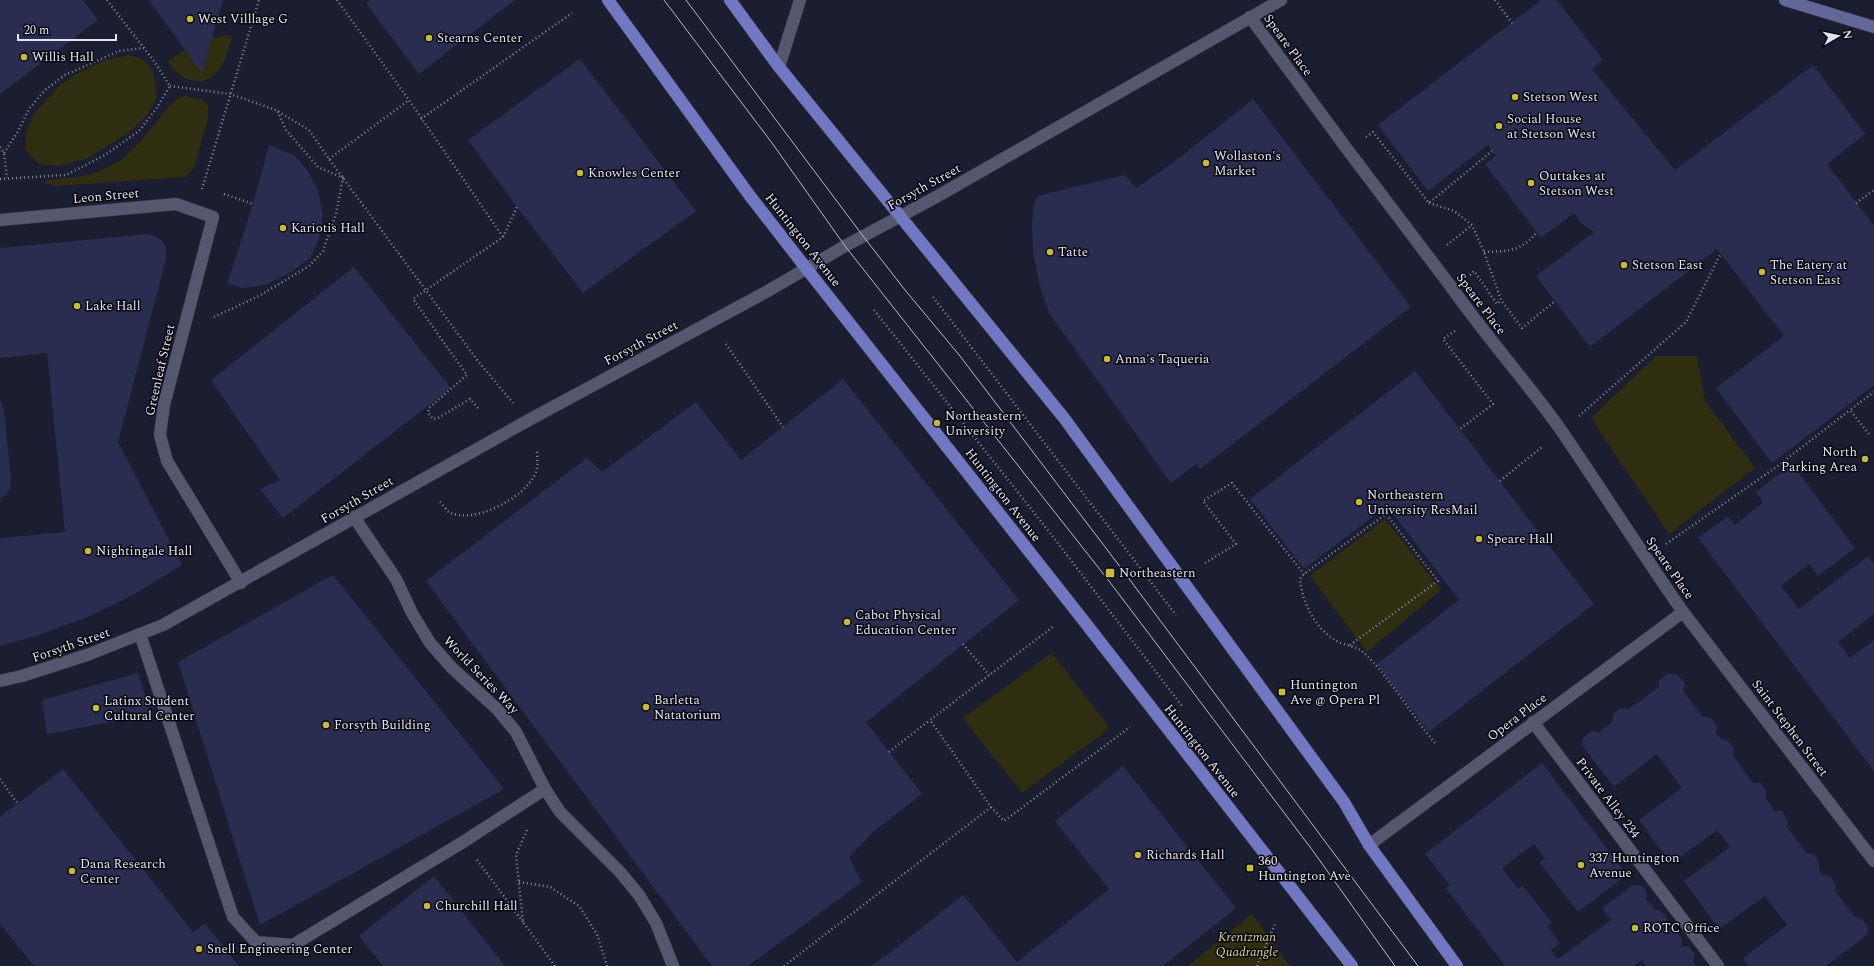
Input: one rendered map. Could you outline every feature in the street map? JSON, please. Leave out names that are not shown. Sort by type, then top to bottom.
[{"type":"main road","name":"Huntington Avenue","points":[[608,0],[750,196],[1352,966]]},
{"type":"main road","points":[[730,0],[778,67],[1068,424],[1344,802],[1369,845],[1457,966]]},
{"type":"main road","points":[[1784,0],[1874,27]]},
{"type":"street","points":[[778,67],[800,0]]},
{"type":"street","name":"Forsyth Street","points":[[0,681],[22,676],[87,655],[163,625],[241,583],[354,517],[527,420],[900,216],[1281,0]]},
{"type":"street","name":"Speare Place","points":[[1250,18],[1473,318],[1562,432],[1683,612]]},
{"type":"street","name":"Leon Street","points":[[0,220],[176,204],[214,217]]},
{"type":"street","name":"Greenleaf Street","points":[[214,217],[164,405],[160,435],[167,461],[241,583]]},
{"type":"street","name":"World Series Way","points":[[354,517],[396,578],[412,613],[430,643],[452,668],[497,709],[516,732],[545,789],[560,812],[620,872],[639,895],[656,923],[673,966]]},
{"type":"street","name":"Opera Place","points":[[1369,845],[1683,612]]},
{"type":"street","name":"Saint Stephen Street","points":[[1683,612],[1874,861]]},
{"type":"street","points":[[140,634],[233,916],[256,942],[293,945],[463,842],[545,789]]},
{"type":"street","name":"Private Alley 234","points":[[1533,722],[1718,966]]},
{"type":"path","points":[[107,0],[144,48],[170,86],[230,94],[276,110],[309,130],[478,361],[527,420]]},
{"type":"path","points":[[195,211],[259,0]]},
{"type":"path","points":[[337,0],[409,100],[503,237]]},
{"type":"path","points":[[1495,0],[1512,23]]},
{"type":"path","points":[[421,119],[572,13]]},
{"type":"path","points":[[4,153],[17,133],[29,109],[45,90],[65,75],[119,51],[144,48]]},
{"type":"path","points":[[0,179],[66,175],[105,155],[139,131],[156,109],[170,86]]},
{"type":"path","points":[[329,159],[409,100]]},
{"type":"path","points":[[276,110],[286,130],[318,167],[343,178]]},
{"type":"path","points":[[1373,132],[1428,203],[1454,211],[1472,225],[1484,252],[1501,300],[1522,328],[1555,302]]},
{"type":"path","points":[[0,147],[4,153],[7,178]]},
{"type":"path","points":[[1428,203],[1492,151]]},
{"type":"path","points":[[214,317],[259,296],[309,266],[323,250],[336,214],[343,178]]},
{"type":"path","points":[[202,188],[210,190]]},
{"type":"path","points":[[1856,203],[1874,190]]},
{"type":"path","points":[[217,192],[253,204]]},
{"type":"path","points":[[478,408],[470,399],[438,418],[433,419],[430,416],[428,412],[429,408],[467,375],[413,298],[503,237],[516,207]]},
{"type":"path","points":[[1447,245],[1472,225]]},
{"type":"path","points":[[1484,252],[1510,251],[1528,243],[1537,232]]},
{"type":"path","points":[[1500,481],[1562,432],[1686,322],[1721,253]]},
{"type":"path","points":[[1470,275],[1474,271],[1497,304],[1501,300]]},
{"type":"path","points":[[932,296],[1178,618]]},
{"type":"path","points":[[874,310],[1054,538],[1185,710]]},
{"type":"path","points":[[1460,429],[1493,404],[1443,339],[1473,318]]},
{"type":"path","points":[[726,344],[783,427]]},
{"type":"path","points":[[1651,566],[1666,543],[1671,539],[1775,468],[1874,392]]},
{"type":"path","points":[[1850,410],[1869,434]]},
{"type":"path","points":[[440,502],[448,511],[465,515],[484,512],[505,504],[522,491],[535,475],[538,464],[537,450]]},
{"type":"path","points":[[1205,563],[1236,544],[1203,501],[1232,483],[1304,574]]},
{"type":"path","points":[[1382,510],[1438,581]]},
{"type":"path","points":[[1386,514],[1304,574],[1300,579],[1303,599],[1317,623],[1333,638],[1341,643],[1360,649],[1373,662],[1435,743]]},
{"type":"path","points":[[1350,645],[1442,578]]},
{"type":"path","points":[[889,752],[1054,626]]},
{"type":"path","points":[[963,644],[989,675]]},
{"type":"path","points":[[930,720],[991,807],[1004,821],[1130,727]]},
{"type":"path","points":[[0,778],[18,804]]},
{"type":"path","points":[[784,966],[991,807]]},
{"type":"path","points":[[523,922],[516,855],[529,825]]},
{"type":"path","points":[[463,842],[555,966]]},
{"type":"path","points":[[519,882],[550,887],[579,906],[597,934],[607,966]]},
{"type":"path","points":[[1257,966],[1276,922]]},
{"type":"green space","points":[[229,35],[232,36],[224,61],[214,75],[208,79],[194,81],[187,79],[174,70],[169,64],[169,60],[185,50],[202,72],[212,38]]},
{"type":"green space","points":[[129,55],[143,59],[153,71],[157,98],[148,114],[130,132],[88,158],[59,166],[39,164],[26,150],[26,133],[33,115],[60,85],[78,73],[105,60]]},
{"type":"green space","points":[[184,96],[202,100],[208,105],[208,119],[194,168],[186,177],[55,186],[46,184],[45,182],[47,180],[77,177],[95,173],[120,161],[141,141],[170,105],[178,98]]},
{"type":"green space","points":[[1656,356],[1697,356],[1705,401],[1755,468],[1669,534],[1591,418]]},
{"type":"green space","points":[[1385,519],[1441,590],[1367,652],[1310,576]]},
{"type":"green space","points":[[1052,653],[1110,728],[1022,793],[963,718]]},
{"type":"green space","name":"Krentzman Quadrangle","points":[[1252,914],[1290,966],[1188,966]]},
{"type":"building","name":"Willis Hall","points":[[0,0],[83,0],[98,20],[0,94]]},
{"type":"building","name":"West Villlage G","points":[[149,0],[223,0],[202,73],[185,50]]},
{"type":"building","name":"Stearns Center","points":[[371,0],[515,0],[419,74],[366,3]]},
{"type":"building","name":"Stetson East","points":[[1541,0],[1557,0],[1603,60],[1592,69],[1675,170],[1813,65],[1865,134],[1827,164],[1874,226],[1874,385],[1772,463],[1716,388],[1784,336],[1717,249],[1590,347],[1536,276],[1594,232],[1582,224],[1574,213],[1541,238],[1485,164],[1496,156],[1488,145],[1428,191],[1378,125]]},
{"type":"building","name":"Knowles Center","points":[[580,59],[696,211],[583,293],[468,140]]},
{"type":"building","points":[[1253,99],[1411,307],[1200,469],[1196,464],[1171,483],[1049,313],[1040,286],[1033,253],[1032,223],[1034,205],[1037,196],[1125,175],[1136,188],[1170,165]]},
{"type":"building","name":"Kariotis Hall","points":[[269,145],[294,155],[308,171],[318,190],[323,216],[319,239],[310,258],[288,274],[262,286],[242,288],[227,284],[253,204]]},
{"type":"building","points":[[148,234],[155,236],[162,241],[166,247],[166,259],[118,442],[182,565],[133,595],[90,616],[36,636],[0,646],[0,538],[65,532],[47,353],[0,358],[0,248]]},
{"type":"building","points":[[354,267],[451,388],[283,518],[260,489],[280,480],[211,380]]},
{"type":"building","name":"Speare Hall","points":[[1415,371],[1594,604],[1429,732],[1377,664],[1459,600],[1387,506],[1304,569],[1250,499]]},
{"type":"building","points":[[843,379],[1019,600],[866,722],[922,794],[872,833],[849,857],[862,882],[748,966],[712,966],[426,581],[587,458],[602,472],[696,402],[741,460]]},
{"type":"building","points":[[0,400],[4,410],[11,479],[10,488],[6,495],[0,499]]},
{"type":"building","points":[[1792,464],[1855,548],[1818,576],[1809,564],[1781,586],[1799,609],[1868,556],[1874,564],[1874,614],[1838,642],[1850,658],[1874,640],[1874,771],[1698,538],[1728,516],[1735,525],[1763,502],[1756,492]]},
{"type":"building","name":"Forsyth Building","points":[[333,575],[504,789],[260,925],[178,662]]},
{"type":"building","name":"Latinx Student Cultural Center","points":[[138,673],[151,715],[47,734],[42,700]]},
{"type":"building","points":[[1667,673],[1678,675],[1685,684],[1683,691],[1703,717],[1711,718],[1717,726],[1716,733],[1721,739],[1727,740],[1734,749],[1733,755],[1753,783],[1761,783],[1766,791],[1766,798],[1774,811],[1782,811],[1788,820],[1787,827],[1806,853],[1814,854],[1819,863],[1819,870],[1822,875],[1830,876],[1836,884],[1835,891],[1855,917],[1862,919],[1868,927],[1867,935],[1826,966],[1748,966],[1743,958],[1787,925],[1765,896],[1719,929],[1684,881],[1730,847],[1717,830],[1671,864],[1639,820],[1682,788],[1657,754],[1614,787],[1582,745],[1583,738],[1592,731],[1599,732],[1613,721],[1613,714],[1621,708],[1629,709],[1659,687],[1659,681]]},
{"type":"building","name":"337 Huntington Avenue","points":[[1542,763],[1627,875],[1578,912],[1540,863],[1545,858],[1534,844],[1502,868],[1518,889],[1523,886],[1552,923],[1547,926],[1560,943],[1551,950],[1558,959],[1611,920],[1602,908],[1633,885],[1642,886],[1647,892],[1646,899],[1655,910],[1660,910],[1667,918],[1666,925],[1672,931],[1677,932],[1682,939],[1681,947],[1688,946],[1695,954],[1693,962],[1696,966],[1646,966],[1642,960],[1634,966],[1505,966],[1446,888],[1450,885],[1425,854]]},
{"type":"building","name":"Richards Hall","points":[[1123,766],[1236,908],[1163,966],[870,966],[891,952],[963,895],[1017,962],[1109,889],[1055,821]]},
{"type":"building","name":"Dana Research Center","points":[[63,769],[193,932],[205,924],[239,966],[34,966],[0,924],[0,817]]},
{"type":"building","name":"Churchill Hall","points":[[434,876],[505,966],[383,966],[359,936]]},
{"type":"tram line","points":[[664,0],[772,143],[845,246],[1109,581],[1313,851],[1395,966]]},
{"type":"tram line","points":[[686,0],[863,236],[905,290],[960,356],[1118,564],[1418,966]]},
{"type":"place","name":"West Villlage G","points":[[190,19]]},
{"type":"place","name":"Stearns Center","points":[[429,38]]},
{"type":"place","name":"Willis Hall","points":[[24,57]]},
{"type":"place","name":"Stetson West","points":[[1515,97]]},
{"type":"place","name":"Social House at Stetson West","points":[[1499,126]]},
{"type":"place","name":"Wollaston's Market","points":[[1206,163]]},
{"type":"place","name":"Knowles Center","points":[[580,173]]},
{"type":"place","name":"Outtakes at Stetson West","points":[[1531,183]]},
{"type":"place","name":"Kariotis Hall","points":[[283,228]]},
{"type":"place","name":"Tatte","points":[[1050,252]]},
{"type":"place","name":"Stetson East","points":[[1624,265]]},
{"type":"place","name":"The Eatery at Stetson East","points":[[1762,272]]},
{"type":"place","name":"Lake Hall","points":[[77,306]]},
{"type":"place","name":"Anna's Taqueria","points":[[1107,359]]},
{"type":"place","name":"Northeastern University","points":[[937,423]]},
{"type":"place","name":"North Parking Area","points":[[1865,459]]},
{"type":"place","name":"Northeastern University ResMail","points":[[1359,502]]},
{"type":"place","name":"Speare Hall","points":[[1479,539]]},
{"type":"place","name":"Nightingale Hall","points":[[88,551]]},
{"type":"place","name":"Northeastern","points":[[1110,573]]},
{"type":"place","name":"Cabot Physical Education Center","points":[[847,622]]},
{"type":"place","name":"Huntington Ave @ Opera Pl","points":[[1282,692]]},
{"type":"place","name":"Barletta Natatorium","points":[[646,707]]},
{"type":"place","name":"Latinx Student Cultural Center","points":[[96,708]]},
{"type":"place","name":"Forsyth Building","points":[[326,725]]},
{"type":"place","name":"Richards Hall","points":[[1138,855]]},
{"type":"place","name":"337 Huntington Avenue","points":[[1581,865]]},
{"type":"place","name":"360 Huntington Ave","points":[[1250,868]]},
{"type":"place","name":"Dana Research Center","points":[[72,871]]},
{"type":"place","name":"Churchill Hall","points":[[427,906]]},
{"type":"place","name":"ROTC Office","points":[[1635,928]]},
{"type":"place","name":"Snell Engineering Center","points":[[199,949]]}]
